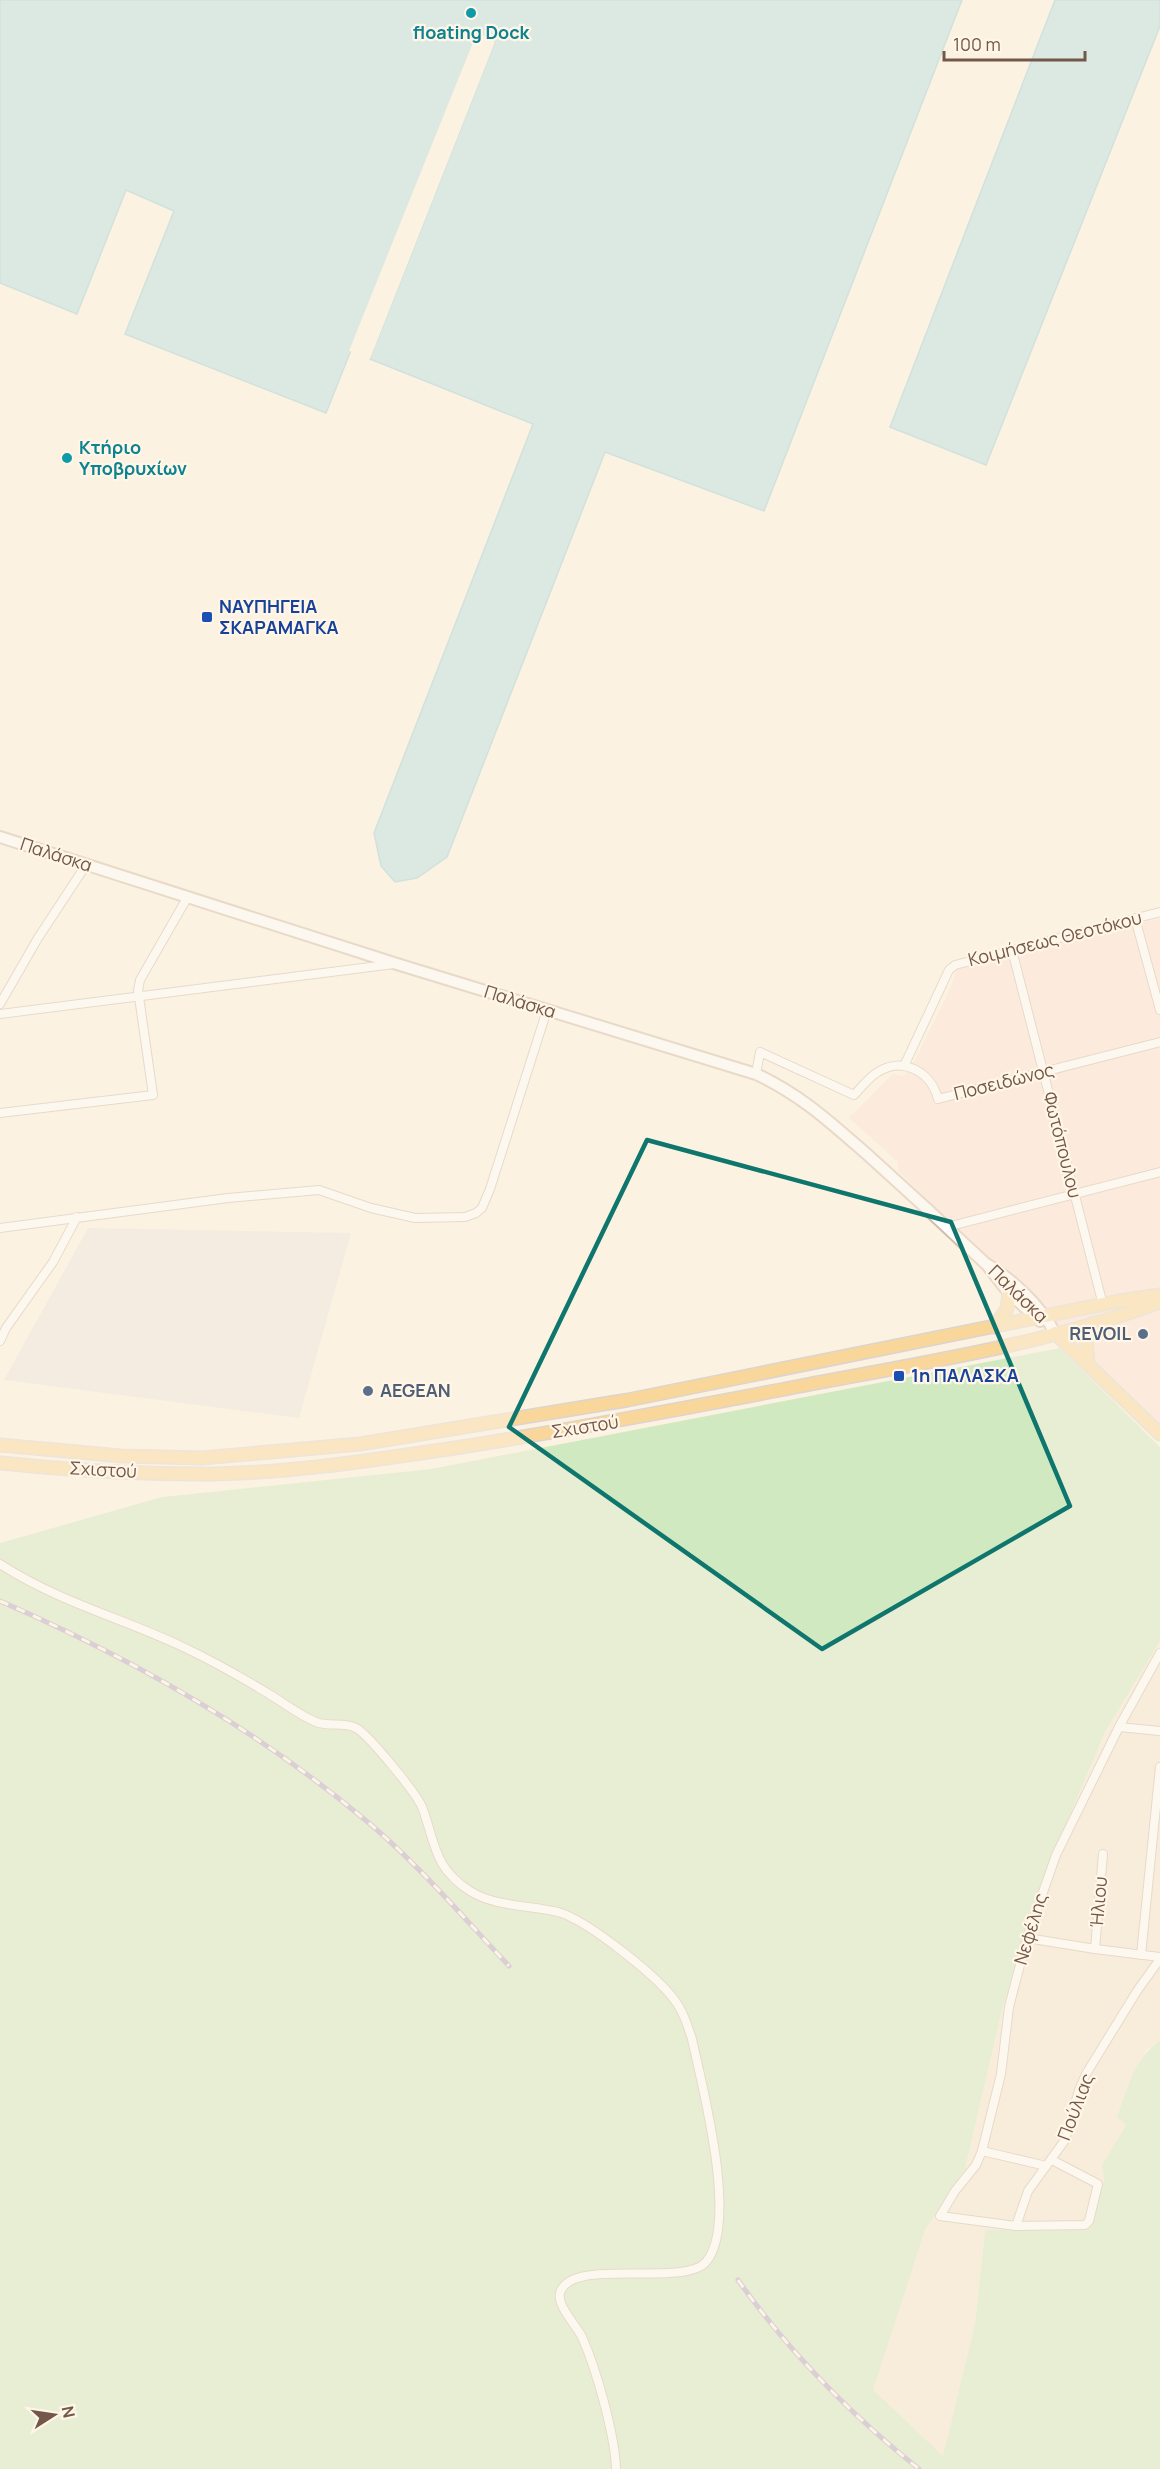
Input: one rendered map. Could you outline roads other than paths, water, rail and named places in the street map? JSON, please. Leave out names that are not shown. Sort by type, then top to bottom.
[{"type":"main road","points":[[1119,1301],[1160,1290]]},
{"type":"main road","points":[[994,1327],[1007,1309],[1009,1293]]},
{"type":"main road","name":"Σχιστού","points":[[0,1445],[121,1456],[202,1458],[360,1444],[628,1400],[1119,1301],[1160,1295]]},
{"type":"main road","name":"Σχιστού","points":[[0,1463],[118,1472],[202,1474],[362,1461],[632,1420],[970,1354],[1123,1315],[1160,1302]]},
{"type":"main road","points":[[1123,1315],[1160,1311]]},
{"type":"main road","points":[[1088,1364],[1086,1339],[1093,1323]]},
{"type":"main road","points":[[1055,1333],[1158,1430]]},
{"type":"street","name":"Παλάσκα","points":[[0,837],[397,964],[756,1074],[809,1104],[947,1227],[985,1263],[1009,1293],[1042,1318]]},
{"type":"street","points":[[0,1004],[38,938],[86,864]]},
{"type":"street","points":[[0,1113],[153,1095],[140,997],[140,981],[187,898]]},
{"type":"street","name":"Κοιμήσεως Θεοτόκου","points":[[904,1066],[950,968],[957,964],[1160,912]]},
{"type":"street","points":[[1135,918],[1160,1010]]},
{"type":"street","name":"Φωτόπουλου","points":[[1011,950],[1103,1305]]},
{"type":"street","points":[[0,1014],[397,964]]},
{"type":"street","points":[[0,1228],[228,1198],[319,1190],[356,1203],[415,1218],[465,1216],[476,1213],[482,1208],[490,1189],[547,1010]]},
{"type":"street","name":"Ποσειδώνος","points":[[904,1066],[918,1070],[926,1076],[938,1099],[1160,1042]]},
{"type":"street","points":[[756,1074],[760,1052],[854,1095],[879,1071],[893,1066],[904,1066]]},
{"type":"street","points":[[947,1227],[1160,1172]]},
{"type":"street","points":[[0,1341],[6,1328],[53,1262],[77,1217]]},
{"type":"street","name":"Παλάσκα","points":[[985,1263],[1001,1272],[1055,1333]]},
{"type":"street","points":[[0,1564],[62,1599],[182,1647],[238,1676],[316,1722],[355,1728],[375,1743],[414,1793],[421,1806],[436,1854],[450,1874],[471,1891],[483,1897],[558,1912],[582,1922],[640,1968],[678,2005],[692,2039],[715,2152],[718,2221],[713,2250],[706,2261],[692,2271],[603,2273],[583,2277],[567,2284],[560,2291],[560,2299],[583,2340],[600,2392],[614,2448],[616,2469]]},
{"type":"street","name":"Νεφέλης","points":[[1016,2226],[940,2216],[955,2191],[976,2165],[982,2151],[1001,2074],[1009,2007],[1027,1938],[1045,1884],[1069,1826],[1119,1726],[1160,1653]]},
{"type":"street","points":[[1119,1726],[1160,1731]]},
{"type":"street","points":[[1141,1955],[1160,1767]]},
{"type":"street","name":"Ήλιου","points":[[1095,1950],[1103,1854]]},
{"type":"street","points":[[1027,1938],[1160,1958]]},
{"type":"street","name":"Πούλιας","points":[[1016,2226],[1022,2205],[1065,2140],[1079,2090],[1086,2074],[1137,1990],[1160,1958]]},
{"type":"street","points":[[982,2151],[1046,2166]]},
{"type":"street","points":[[1016,2226],[1088,2224],[1098,2184],[1052,2160]]},
{"type":"water","points":[[0,0],[962,0],[764,511],[605,452],[447,857],[417,878],[395,882],[381,866],[374,833],[533,424],[370,359],[495,42],[477,33],[326,413],[125,334],[174,211],[126,190],[77,314],[0,283]]},
{"type":"water","points":[[1055,0],[1160,0],[1160,26],[986,465],[890,427]]},
{"type":"railway","points":[[0,1601],[141,1669],[275,1751],[379,1831],[436,1887],[509,1966]]},
{"type":"railway","points":[[738,2280],[799,2357],[845,2404],[919,2469]]},
{"type":"place","name":"floating Dock","points":[[471,13]]},
{"type":"place","name":"Κτήριο Υποβρυχίων","points":[[67,458]]},
{"type":"place","name":"ΝΑΥΠΗΓΕΙΑ ΣΚΑΡΑΜΑΓΚΑ","points":[[207,617]]},
{"type":"place","name":"REVOIL","points":[[1143,1334]]},
{"type":"place","name":"1η ΠΑΛΑΣΚΑ","points":[[899,1376]]},
{"type":"place","name":"AEGEAN","points":[[368,1391]]}]
